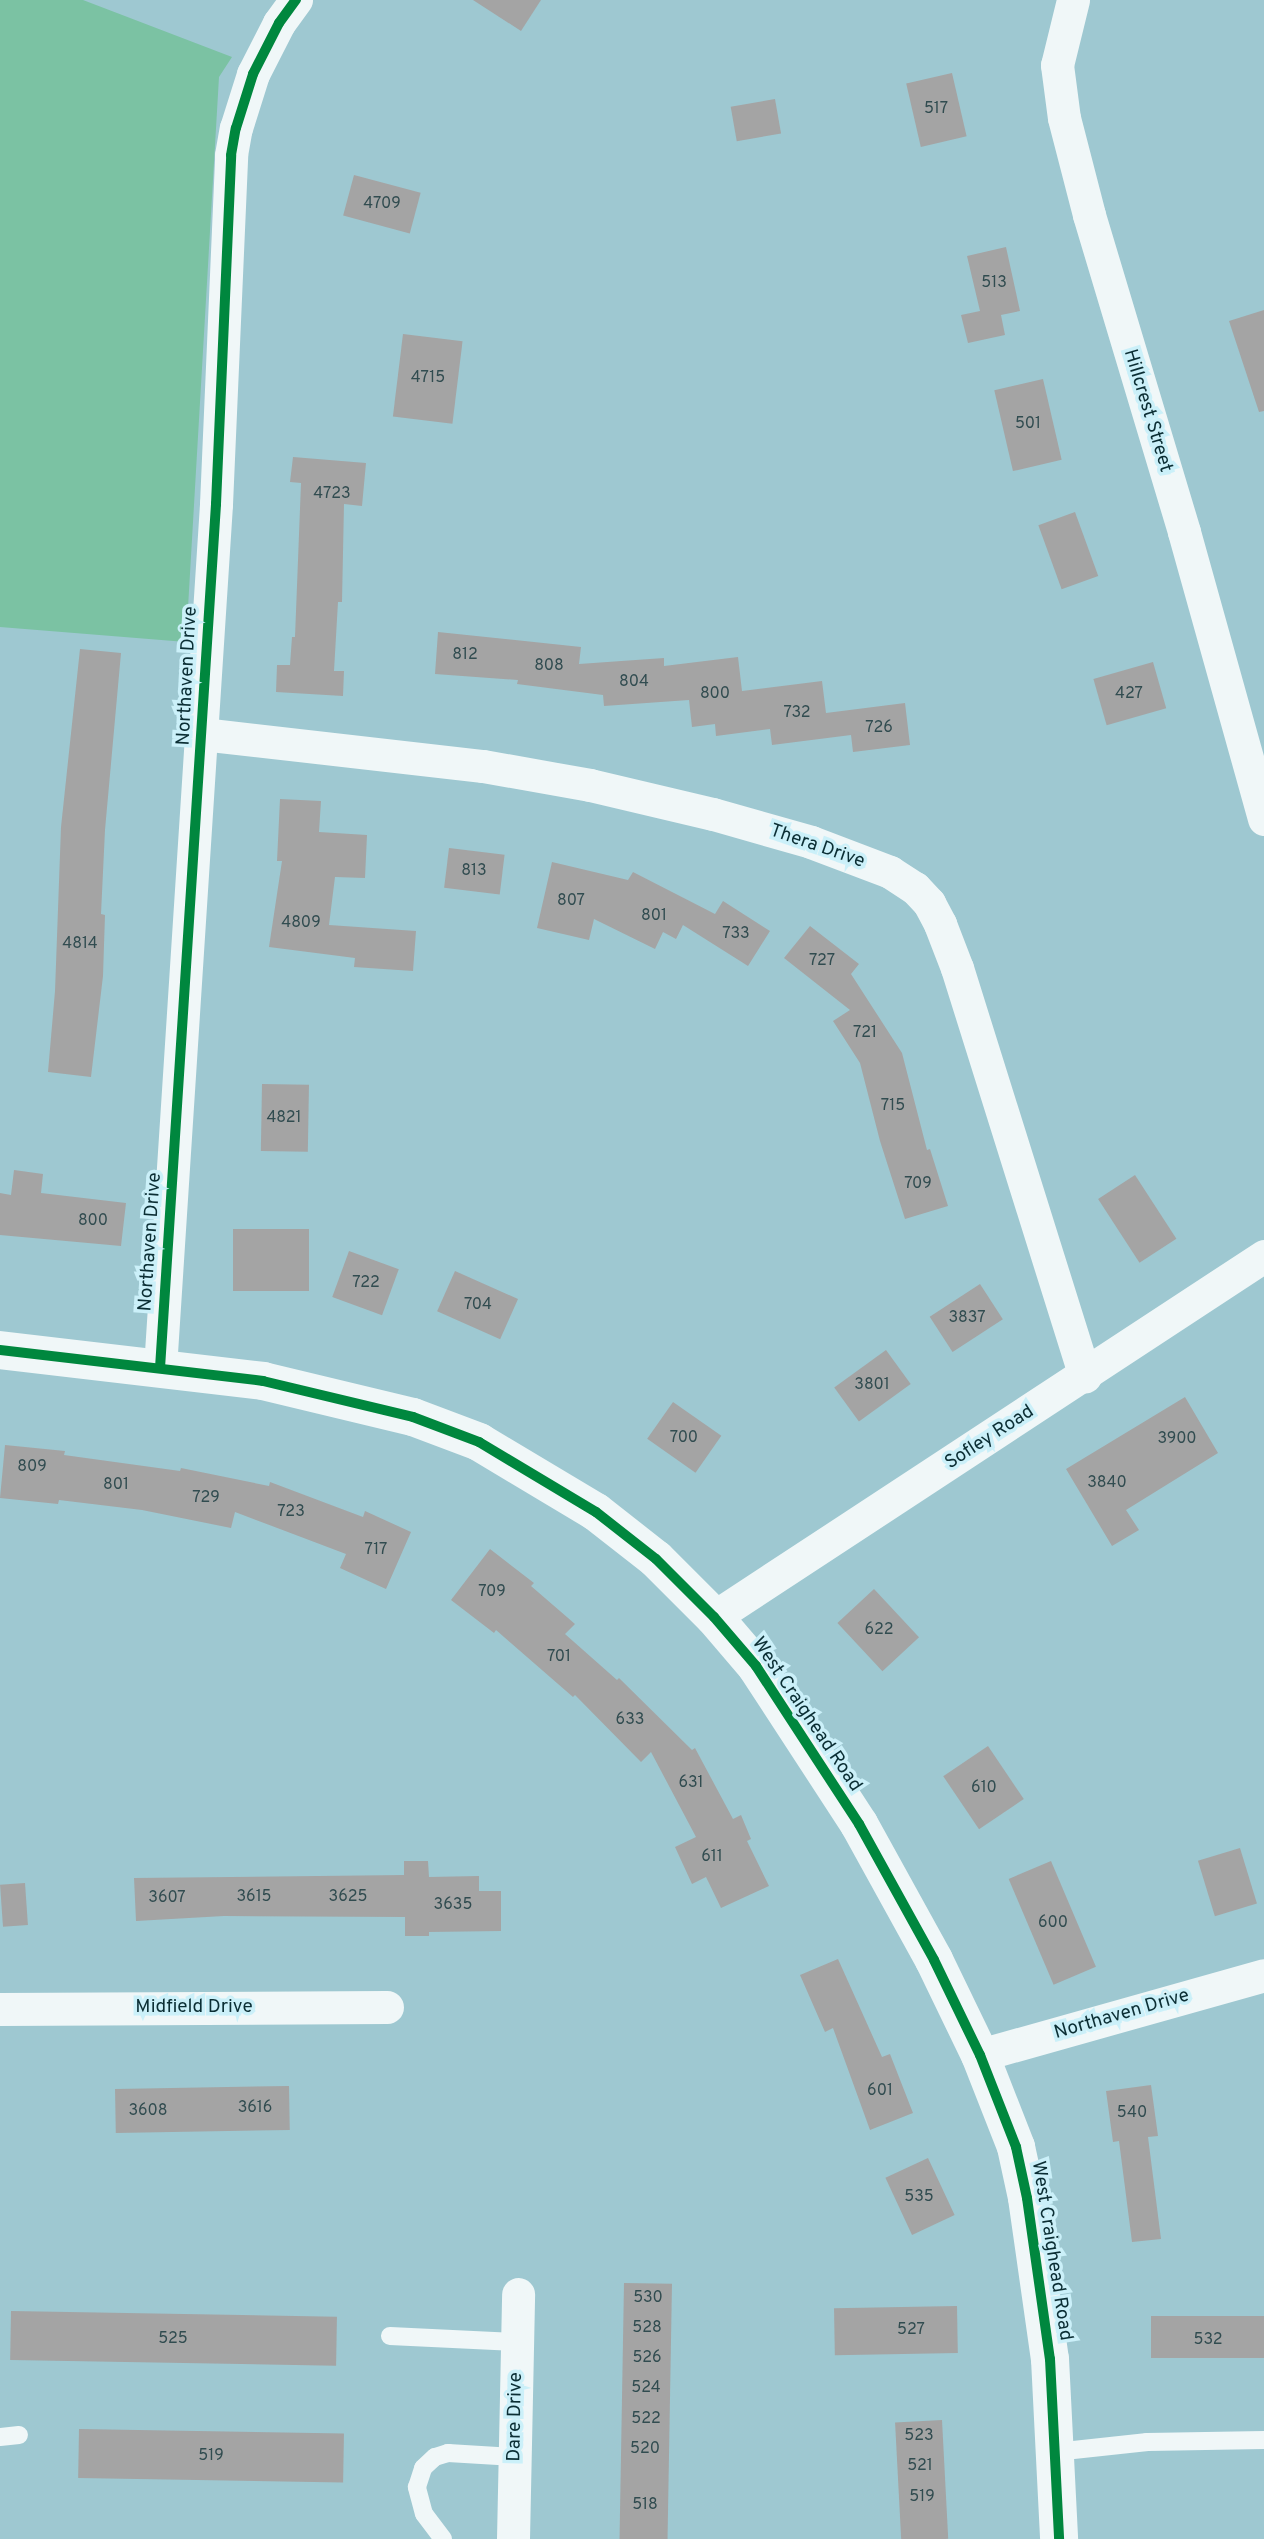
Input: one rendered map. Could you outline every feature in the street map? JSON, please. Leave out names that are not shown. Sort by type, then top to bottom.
[{"type":"street","name":"Northaven Drive","points":[[160,1368],[216,504],[231,155],[253,74],[279,23],[296,0]]},
{"type":"street","name":"Hillcrest Street","points":[[1073,0],[1057,65],[1064,118],[1089,215],[1184,532],[1264,819]]},
{"type":"street","name":"Thera Drive","points":[[202,734],[483,766],[590,785],[713,814],[811,842],[890,872],[915,888],[929,903],[957,968],[1085,1377]]},
{"type":"street","name":"Sofley Road","points":[[714,1617],[1085,1377],[1264,1256]]},
{"type":"street","name":"West Craighead Road","points":[[0,1350],[263,1381],[366,1403],[413,1417],[478,1442],[596,1512],[656,1559],[714,1617],[756,1665],[859,1824],[934,1961],[980,2055],[1016,2147],[1027,2198],[1050,2359],[1059,2539]]},
{"type":"street","name":"Northaven Drive","points":[[980,2055],[1264,1975]]},
{"type":"street","name":"Midfield Drive","points":[[0,2009],[387,2007]]},
{"type":"street","name":"Dare Drive","points":[[513,2539],[518,2294]]},
{"type":"lane","points":[[390,2336],[517,2342]]},
{"type":"lane","points":[[0,2437],[19,2435]]},
{"type":"lane","points":[[1055,2452],[1147,2442],[1264,2440]]},
{"type":"lane","points":[[443,2539],[424,2514],[416,2487],[423,2468],[435,2457],[447,2453],[515,2457]]},
{"type":"green space","points":[[0,0],[83,0],[232,57],[219,77],[186,642],[0,627]]},
{"type":"building","points":[[473,0],[541,0],[521,31]]},
{"type":"building","points":[[952,73],[967,136],[921,147],[906,84]]},
{"type":"building","points":[[775,99],[781,133],[737,141],[731,107]]},
{"type":"building","points":[[354,175],[421,193],[410,233],[343,216]]},
{"type":"building","points":[[1006,247],[1020,311],[1001,315],[1005,335],[968,343],[961,315],[980,311],[967,256]]},
{"type":"building","points":[[1264,310],[1264,411],[1259,412],[1229,321]]},
{"type":"building","points":[[403,334],[463,341],[452,424],[393,416]]},
{"type":"building","points":[[1043,379],[1062,460],[1013,471],[994,390]]},
{"type":"building","points":[[293,457],[366,463],[362,506],[344,504],[342,602],[338,602],[334,671],[344,671],[343,696],[276,692],[277,665],[290,665],[292,637],[295,637],[301,483],[290,482]]},
{"type":"building","points":[[1075,512],[1098,576],[1062,589],[1038,525]]},
{"type":"building","points":[[438,632],[581,647],[579,664],[664,658],[664,666],[738,657],[742,691],[822,681],[826,713],[905,703],[910,745],[853,752],[851,735],[772,745],[770,729],[716,736],[715,724],[692,727],[689,700],[604,706],[603,695],[517,684],[518,680],[435,674]]},
{"type":"building","points":[[80,649],[121,653],[105,830],[101,914],[105,915],[103,976],[91,1077],[48,1072],[55,991],[61,827]]},
{"type":"building","points":[[1153,662],[1166,708],[1107,725],[1093,679]]},
{"type":"building","points":[[280,799],[321,801],[319,832],[367,835],[365,878],[335,877],[329,925],[416,931],[413,971],[354,967],[355,958],[269,947],[282,861],[277,861]]},
{"type":"building","points":[[449,848],[505,855],[500,895],[444,888]]},
{"type":"building","points":[[552,862],[628,880],[633,872],[715,914],[723,901],[770,931],[748,966],[683,925],[676,939],[663,932],[655,949],[594,919],[589,940],[537,928]]},
{"type":"building","points":[[810,926],[859,964],[851,974],[902,1053],[927,1150],[930,1149],[948,1206],[905,1219],[880,1141],[860,1063],[833,1021],[850,1010],[784,958]]},
{"type":"building","points":[[262,1084],[309,1085],[308,1152],[261,1151]]},
{"type":"building","points":[[14,1170],[43,1174],[41,1193],[126,1203],[121,1246],[0,1235],[0,1193],[11,1195]]},
{"type":"building","points":[[1135,1175],[1176,1239],[1139,1263],[1098,1199]]},
{"type":"building","points":[[233,1229],[309,1229],[309,1291],[233,1291]]},
{"type":"building","points":[[349,1251],[399,1269],[382,1315],[332,1297]]},
{"type":"building","points":[[455,1271],[518,1299],[500,1339],[437,1311]]},
{"type":"building","points":[[980,1284],[1003,1319],[953,1352],[930,1317]]},
{"type":"building","points":[[886,1350],[911,1384],[859,1422],[834,1388]]},
{"type":"building","points":[[1185,1397],[1218,1453],[1126,1510],[1139,1530],[1112,1546],[1066,1469]]},
{"type":"building","points":[[673,1402],[721,1436],[696,1473],[647,1439]]},
{"type":"building","points":[[5,1445],[65,1451],[64,1455],[180,1471],[181,1468],[269,1486],[270,1482],[363,1517],[365,1511],[411,1532],[386,1589],[340,1568],[346,1554],[235,1512],[231,1528],[142,1510],[59,1500],[58,1504],[0,1498]]},
{"type":"building","points":[[490,1549],[534,1583],[531,1586],[575,1624],[565,1634],[617,1680],[619,1678],[692,1750],[695,1748],[733,1819],[741,1815],[751,1839],[747,1841],[769,1886],[721,1908],[706,1877],[692,1884],[675,1847],[696,1837],[651,1752],[641,1762],[575,1695],[573,1697],[496,1630],[494,1633],[451,1600]]},
{"type":"building","points":[[874,1589],[919,1637],[882,1671],[837,1623]]},
{"type":"building","points":[[988,1746],[1024,1799],[979,1829],[943,1776]]},
{"type":"building","points":[[1240,1848],[1257,1903],[1215,1916],[1198,1861]]},
{"type":"building","points":[[404,1861],[428,1861],[429,1877],[479,1876],[479,1891],[501,1891],[501,1931],[429,1932],[429,1936],[405,1936],[405,1917],[224,1916],[136,1921],[134,1878],[404,1875]]},
{"type":"building","points":[[1051,1861],[1096,1967],[1054,1985],[1009,1879]]},
{"type":"building","points":[[25,1883],[28,1925],[3,1927],[0,1885]]},
{"type":"building","points":[[838,1959],[882,2057],[890,2054],[913,2113],[870,2130],[833,2028],[825,2032],[800,1975]]},
{"type":"building","points":[[1151,2085],[1158,2136],[1148,2137],[1161,2239],[1132,2242],[1119,2141],[1113,2142],[1106,2091]]},
{"type":"building","points":[[289,2086],[290,2130],[116,2133],[115,2089]]},
{"type":"building","points":[[928,2158],[955,2215],[912,2235],[885,2178]]},
{"type":"building","points":[[624,2283],[672,2284],[668,2539],[620,2539]]},
{"type":"building","points":[[957,2306],[958,2353],[835,2355],[834,2308]]},
{"type":"building","points":[[11,2311],[337,2317],[336,2366],[10,2360]]},
{"type":"building","points":[[1151,2316],[1264,2316],[1264,2358],[1151,2358]]},
{"type":"building","points":[[942,2420],[948,2539],[901,2539],[895,2422]]},
{"type":"building","points":[[79,2429],[344,2434],[343,2483],[78,2478]]},
{"type":"cycle path","points":[[160,1368],[216,504],[231,155],[236,128],[253,74],[279,23],[296,0]]},
{"type":"cycle path","points":[[0,1350],[263,1381],[413,1417],[479,1442],[596,1512],[656,1559],[714,1617],[756,1666],[859,1824],[934,1960],[980,2055],[1016,2147],[1027,2198],[1050,2359],[1059,2539]]}]
